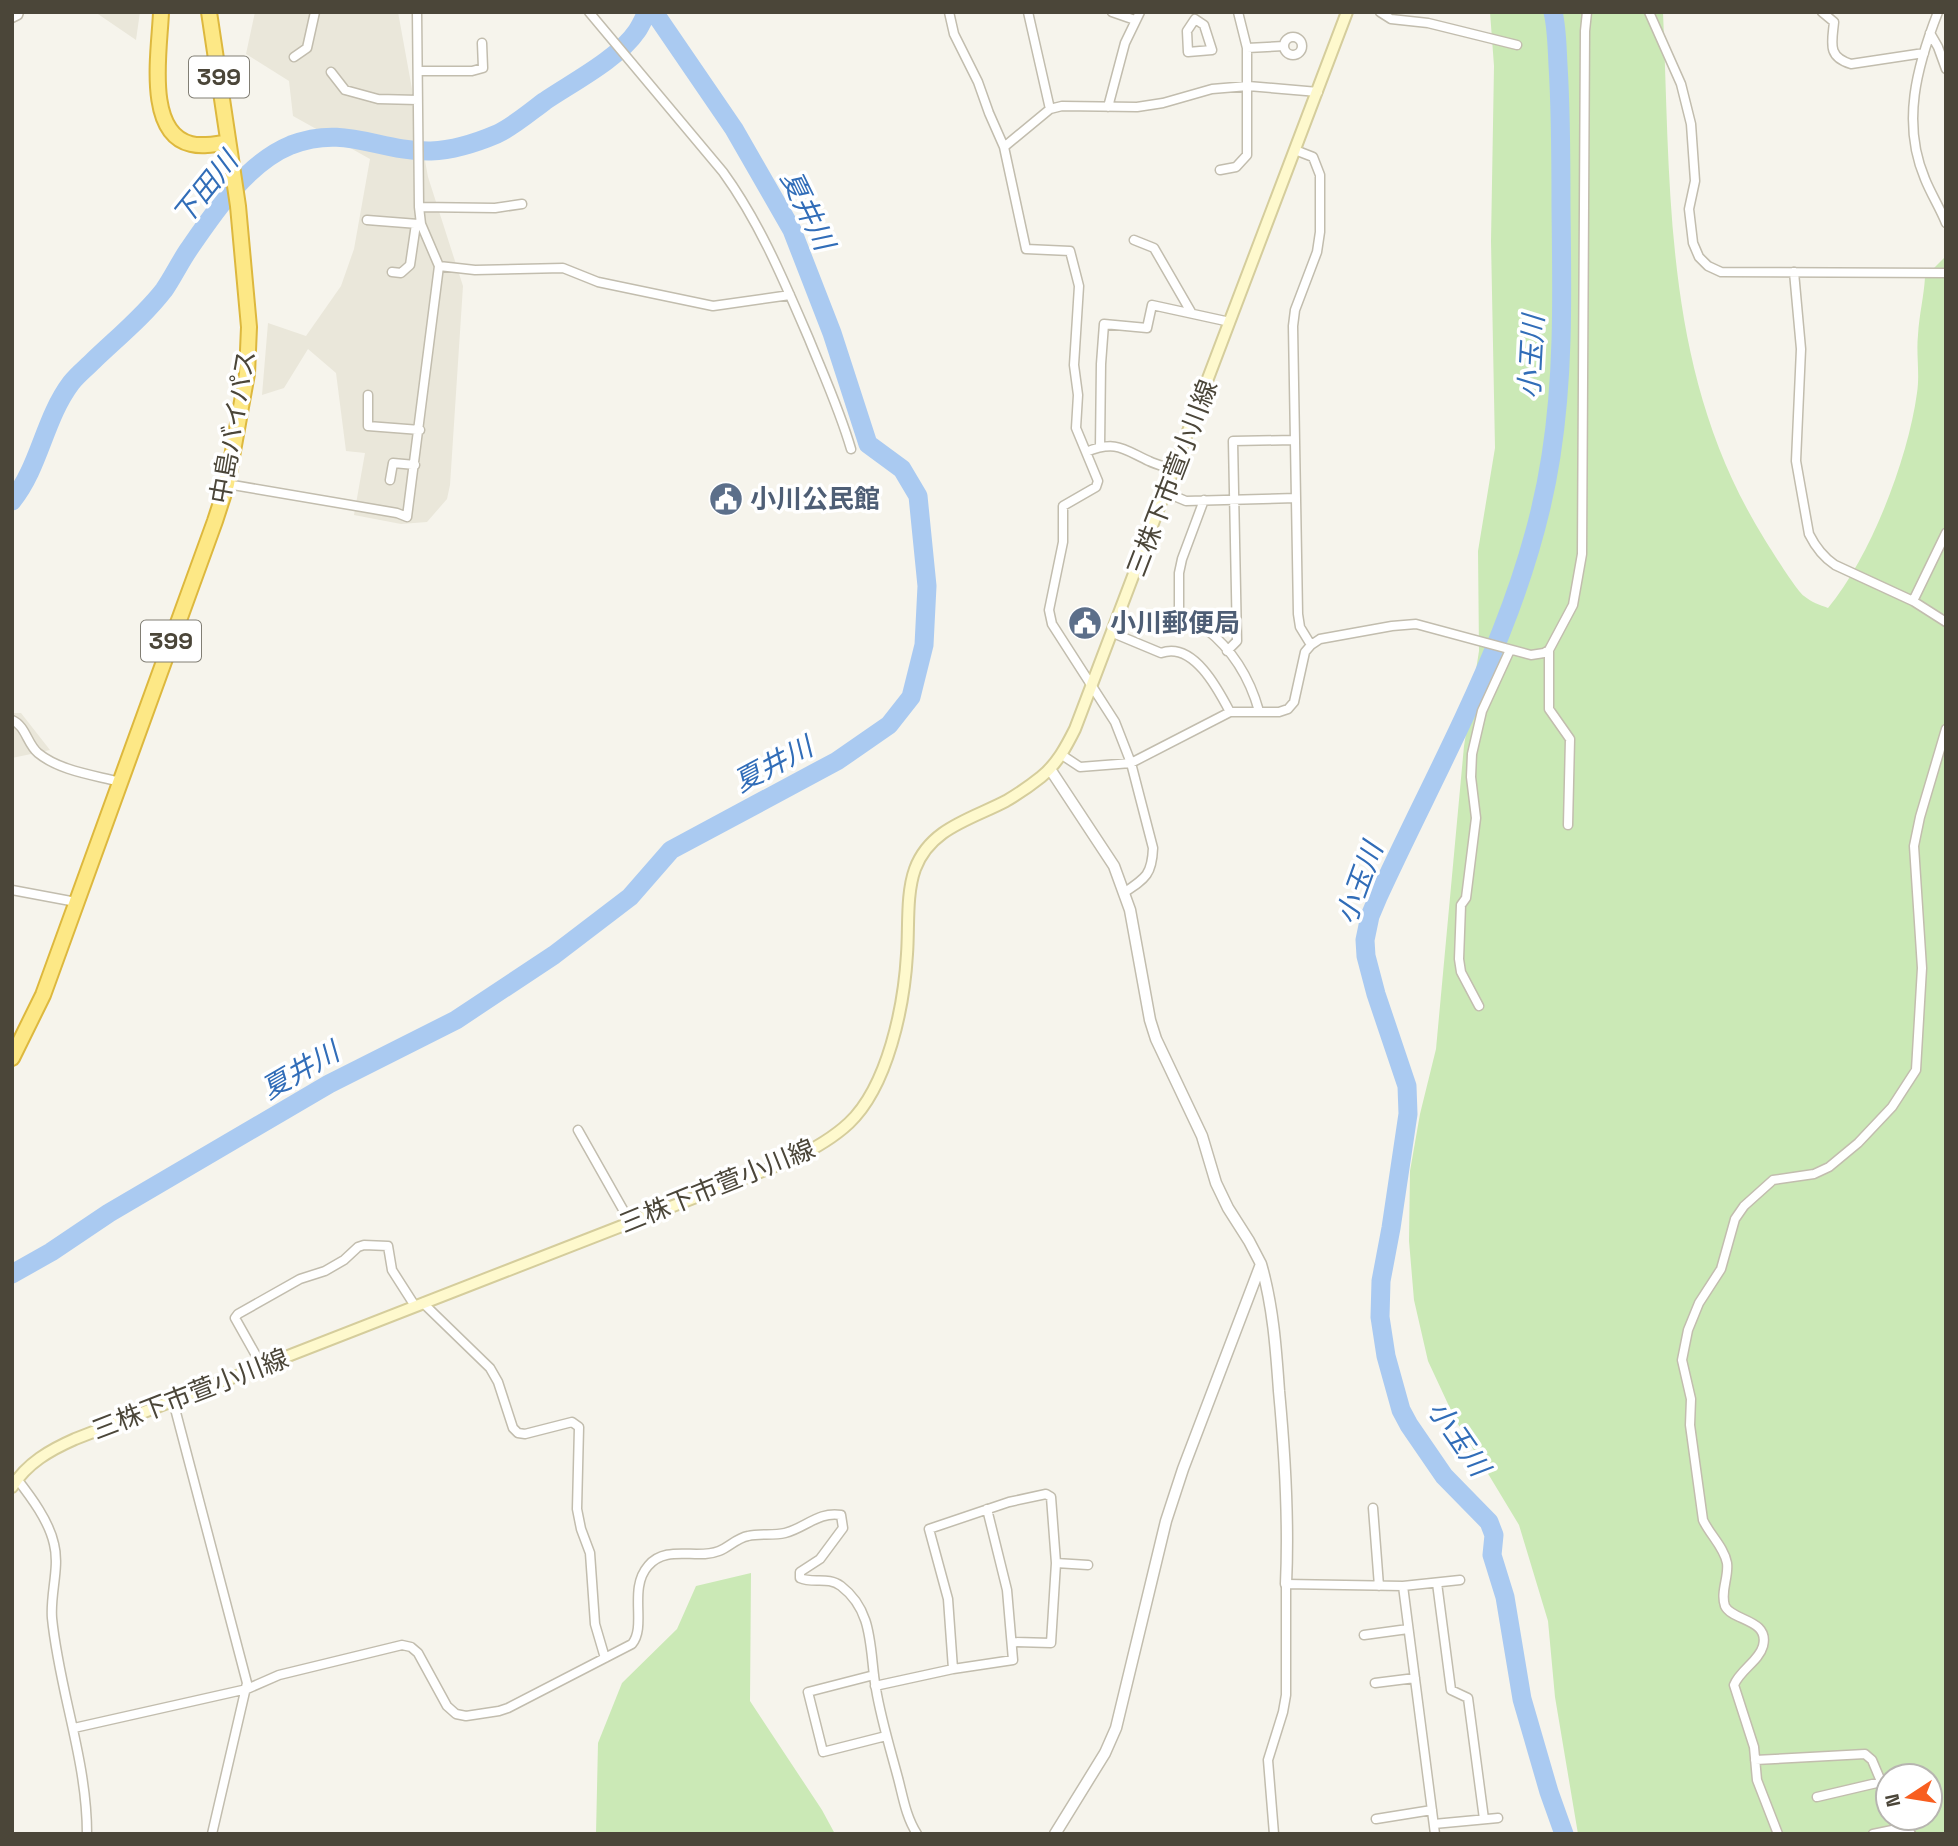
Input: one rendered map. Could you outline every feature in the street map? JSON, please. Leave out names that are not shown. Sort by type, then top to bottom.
[{"type":"highway","name":"399","points":[[162,12],[159,99],[163,119],[174,135],[189,144],[229,142]]},
{"type":"highway","name":"中島バイパス","points":[[14,1050],[43,995],[227,484],[247,374],[249,327],[238,206],[209,12]]},
{"type":"main road","name":"三株下市萱小川線","points":[[15,1483],[32,1464],[50,1451],[791,1160],[820,1146],[850,1122],[869,1098],[883,1069],[897,1018],[906,964],[914,870],[924,850],[942,833],[1007,800],[1051,769],[1062,755],[1093,688],[1347,12]]},
{"type":"street","points":[[12,18],[19,12]]},
{"type":"street","points":[[293,57],[307,48],[315,12]]},
{"type":"street","points":[[392,272],[401,273],[410,265],[418,224],[417,12]]},
{"type":"street","points":[[589,12],[723,172],[758,225],[843,420],[851,450]]},
{"type":"street","points":[[949,12],[954,34],[978,82],[1004,147],[1026,249],[1070,251],[1079,286],[1074,365],[1078,395],[1076,428],[1098,481],[1096,487],[1063,506],[1063,542],[1049,610],[1052,624],[1115,723],[1131,763],[1153,848],[1153,862],[1150,872],[1125,892]]},
{"type":"street","points":[[1028,12],[1050,109]]},
{"type":"street","points":[[1108,107],[1125,43],[1137,16],[1112,12]]},
{"type":"street","points":[[1220,170],[1236,167],[1247,155],[1247,48],[1238,12]]},
{"type":"street","points":[[1380,12],[1400,21],[1427,23],[1517,45]]},
{"type":"street","points":[[1568,825],[1570,739],[1549,709],[1549,650],[1573,605],[1582,554],[1587,12]]},
{"type":"street","points":[[1649,12],[1681,84],[1691,124],[1695,181],[1689,209],[1693,243],[1699,257],[1708,266],[1721,272],[1946,273]]},
{"type":"street","points":[[1822,12],[1834,22],[1834,54],[1840,61],[1851,64],[1924,53]]},
{"type":"street","points":[[1938,12],[1914,85],[1912,110],[1918,160],[1946,221]]},
{"type":"street","points":[[1930,33],[1946,69]]},
{"type":"street","points":[[418,71],[472,71],[483,68],[482,43]]},
{"type":"street","points":[[1247,48],[1284,46]]},
{"type":"street","points":[[331,72],[345,90],[379,99],[418,100]]},
{"type":"street","points":[[1004,147],[1050,109],[1062,106],[1137,107],[1163,103],[1212,89],[1248,86],[1318,92]]},
{"type":"street","points":[[1295,150],[1313,157],[1319,167],[1320,232],[1317,252],[1295,310],[1293,327],[1298,614],[1300,627],[1311,645]]},
{"type":"street","points":[[419,207],[495,208],[522,204]]},
{"type":"street","points":[[367,220],[418,224]]},
{"type":"street","points":[[227,484],[397,513],[407,517],[439,266],[418,224]]},
{"type":"street","points":[[1134,240],[1154,248],[1191,312]]},
{"type":"street","points":[[439,266],[475,270],[563,268],[598,282],[713,306],[790,295]]},
{"type":"street","points":[[1794,272],[1801,349],[1796,461],[1809,534],[1826,560],[1913,601],[1946,622]]},
{"type":"street","points":[[1100,447],[1104,324],[1147,328],[1152,305],[1230,322]]},
{"type":"street","points":[[368,395],[368,426],[420,430]]},
{"type":"street","points":[[1227,651],[1237,641],[1233,441],[1295,440]]},
{"type":"street","points":[[1087,452],[1100,447],[1118,447],[1175,470]]},
{"type":"street","points":[[390,480],[393,463],[415,465]]},
{"type":"street","points":[[1167,493],[1186,501],[1296,498]]},
{"type":"street","points":[[1204,500],[1182,559],[1179,573],[1179,611],[1187,620],[1206,629],[1240,664],[1254,691],[1259,711]]},
{"type":"street","points":[[1913,601],[1946,533]]},
{"type":"street","points":[[1062,755],[1080,767],[1131,763],[1230,712],[1279,712],[1288,709],[1294,702],[1301,661],[1311,645],[1320,639],[1416,624],[1531,655],[1549,650]]},
{"type":"street","points":[[1113,633],[1161,653],[1168,650],[1184,653],[1208,677],[1230,712]]},
{"type":"street","points":[[1479,1006],[1465,982],[1459,959],[1461,905],[1466,898],[1476,818],[1471,777],[1472,754],[1482,711],[1508,650]]},
{"type":"street","points":[[12,720],[20,725],[34,749],[50,761],[120,782]]},
{"type":"street","points":[[1778,1834],[1757,1780],[1754,1747],[1734,1685],[1738,1676],[1763,1648],[1763,1638],[1750,1620],[1730,1613],[1725,1605],[1723,1586],[1728,1572],[1726,1560],[1703,1520],[1690,1424],[1691,1399],[1682,1360],[1688,1330],[1699,1303],[1721,1269],[1735,1220],[1744,1206],[1773,1180],[1814,1174],[1829,1167],[1858,1143],[1892,1107],[1916,1070],[1922,968],[1914,846],[1946,729]]},
{"type":"street","points":[[1051,769],[1114,866],[1125,892],[1150,1020],[1158,1046],[1202,1136],[1216,1183],[1261,1264],[1270,1295],[1286,1485],[1286,1695],[1268,1760],[1274,1834]]},
{"type":"street","points":[[12,890],[76,902]]},
{"type":"street","points":[[578,1130],[630,1222]]},
{"type":"street","points":[[262,1366],[235,1318],[238,1314],[300,1279],[325,1271],[358,1248],[365,1245],[387,1246],[393,1270],[419,1304],[490,1368],[498,1382],[513,1428],[518,1433],[525,1434],[572,1422],[579,1427],[578,1509],[581,1529],[590,1553],[593,1612],[605,1658]]},
{"type":"street","points":[[1055,1834],[1105,1753],[1115,1728],[1178,1482],[1261,1264]]},
{"type":"street","points":[[173,1401],[247,1689],[212,1834]]},
{"type":"street","points":[[15,1483],[51,1532],[55,1562],[51,1598],[52,1619],[80,1726],[87,1834]]},
{"type":"street","points":[[953,1669],[948,1599],[929,1529],[987,1509],[1046,1494],[1051,1497],[1056,1563],[1051,1643],[1012,1642]]},
{"type":"street","points":[[1373,1508],[1379,1586]]},
{"type":"street","points":[[875,1686],[953,1669],[1013,1660],[1007,1590],[987,1509]]},
{"type":"street","points":[[80,1726],[247,1689],[279,1675],[402,1645],[411,1647],[418,1653],[447,1706],[456,1714],[466,1716],[499,1712],[635,1641],[640,1581],[648,1566],[659,1558],[678,1553],[708,1554],[720,1551],[747,1536],[784,1533],[819,1517],[841,1515],[843,1528],[820,1559],[800,1572],[800,1578],[827,1579],[838,1584],[854,1598],[864,1612],[872,1639],[875,1686],[886,1736],[908,1816],[917,1834]]},
{"type":"street","points":[[1056,1563],[1088,1565]]},
{"type":"street","points":[[1286,1584],[1402,1586],[1460,1580]]},
{"type":"street","points":[[1437,1583],[1451,1690],[1468,1698],[1484,1819]]},
{"type":"street","points":[[1402,1586],[1435,1834]]},
{"type":"street","points":[[1364,1634],[1408,1629]]},
{"type":"street","points":[[874,1675],[808,1692],[823,1752],[886,1736]]},
{"type":"street","points":[[1375,1683],[1415,1678]]},
{"type":"street","points":[[1755,1760],[1865,1754],[1874,1765]]},
{"type":"street","points":[[1817,1797],[1874,1784]]},
{"type":"street","points":[[1376,1819],[1432,1811]]},
{"type":"street","points":[[1434,1824],[1498,1818]]},
{"type":"street","points":[[1873,1834],[1891,1832]]},
{"type":"shaded area","points":[[95,12],[140,12],[136,40]]},
{"type":"shaded area","points":[[255,12],[398,12],[428,177],[463,286],[450,485],[447,499],[427,522],[401,524],[354,515],[365,453],[346,451],[336,373],[308,349],[284,388],[262,395],[268,323],[306,336],[341,286],[354,249],[370,159],[293,116],[289,81],[246,54]]},
{"type":"shaded area","points":[[12,713],[21,713],[50,750],[12,758]]},
{"type":"green space","points":[[1490,12],[1663,12],[1672,218],[1679,284],[1690,350],[1707,414],[1732,478],[1765,540],[1800,592],[1828,608],[1844,587],[1873,535],[1896,476],[1917,393],[1917,349],[1925,277],[1946,256],[1946,1834],[1578,1834],[1555,1697],[1548,1621],[1519,1525],[1455,1419],[1428,1361],[1414,1300],[1409,1241],[1410,1171],[1420,1114],[1436,1049],[1464,746],[1479,651],[1478,551],[1495,448],[1491,241],[1494,66]]},
{"type":"green space","points":[[751,1573],[750,1701],[835,1834],[596,1834],[598,1743],[622,1683],[677,1629],[696,1586]]},
{"type":"waterway","name":"下田川","points":[[12,501],[29,473],[54,412],[71,383],[156,300],[221,204],[260,163],[291,145],[311,139],[345,138],[394,148],[431,151],[456,148],[497,134],[619,51],[638,29],[647,12]]},
{"type":"waterway","name":"夏井川","points":[[12,1274],[51,1252],[109,1213],[329,1084],[456,1020],[554,955],[630,897],[671,850],[837,761],[889,725],[911,697],[924,645],[927,586],[918,496],[902,469],[868,444],[832,333],[792,230],[734,129],[654,12]]},
{"type":"waterway","name":"小玉川","points":[[1553,12],[1557,38],[1560,118],[1562,270],[1558,394],[1551,456],[1539,514],[1503,627],[1480,682],[1378,897],[1370,916],[1365,940],[1366,956],[1376,994],[1407,1086],[1408,1114],[1381,1281],[1380,1317],[1386,1356],[1401,1410],[1409,1425],[1444,1476],[1489,1522],[1494,1535],[1492,1555],[1505,1597],[1522,1699],[1564,1834]]},
{"type":"place","name":"小川公民館","points":[[726,499]]},
{"type":"place","name":"小川郵便局","points":[[1085,623]]}]
